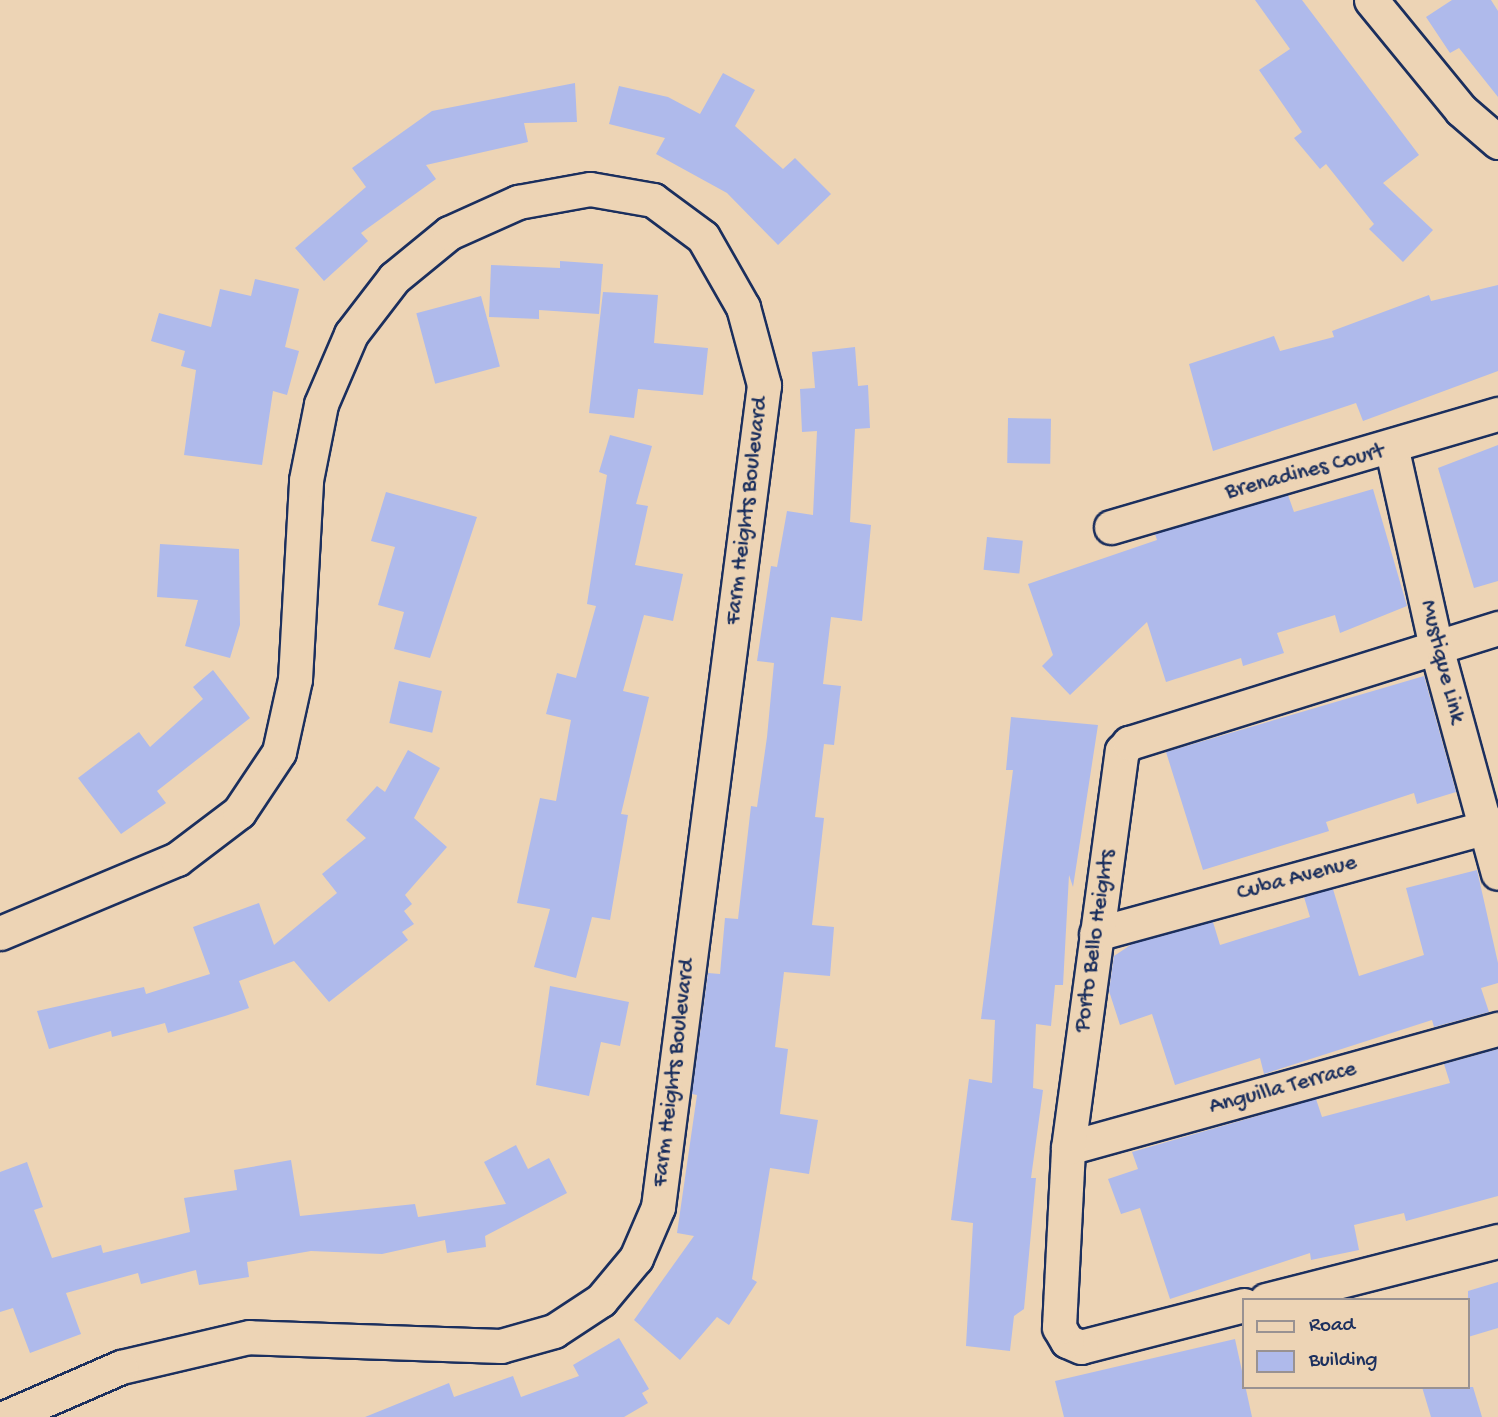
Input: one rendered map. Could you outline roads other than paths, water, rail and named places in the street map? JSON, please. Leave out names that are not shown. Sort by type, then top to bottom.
[{"type":"street","points":[[1371,0],[1461,110],[1498,142]]},
{"type":"street","name":"Farm Heights Boulevard","points":[[0,933],[177,859],[239,812],[279,752],[295,679],[306,480],[321,404],[351,334],[394,278],[449,233],[518,202],[590,189],[653,200],[703,237],[743,307],[764,385],[657,1207],[636,1258],[601,1300],[566,1323],[501,1346],[249,1337],[121,1367],[5,1410]]},
{"type":"street","name":"Brenadines Court","points":[[1111,527],[1392,450],[1498,414]]},
{"type":"street","name":"Mustique Link","points":[[1392,450],[1436,647],[1490,826],[1498,873]]},
{"type":"street","name":"Porto Bello Heights","points":[[1242,1306],[1081,1347],[1067,1341],[1059,1327],[1068,1149],[1122,751],[1129,743],[1498,628]]},
{"type":"street","name":"Cuba Avenue","points":[[1096,934],[1490,826]]},
{"type":"street","name":"Anguilla Terrace","points":[[1068,1149],[1498,1030]]},
{"type":"street","points":[[1274,1298],[1498,1241]]}]
